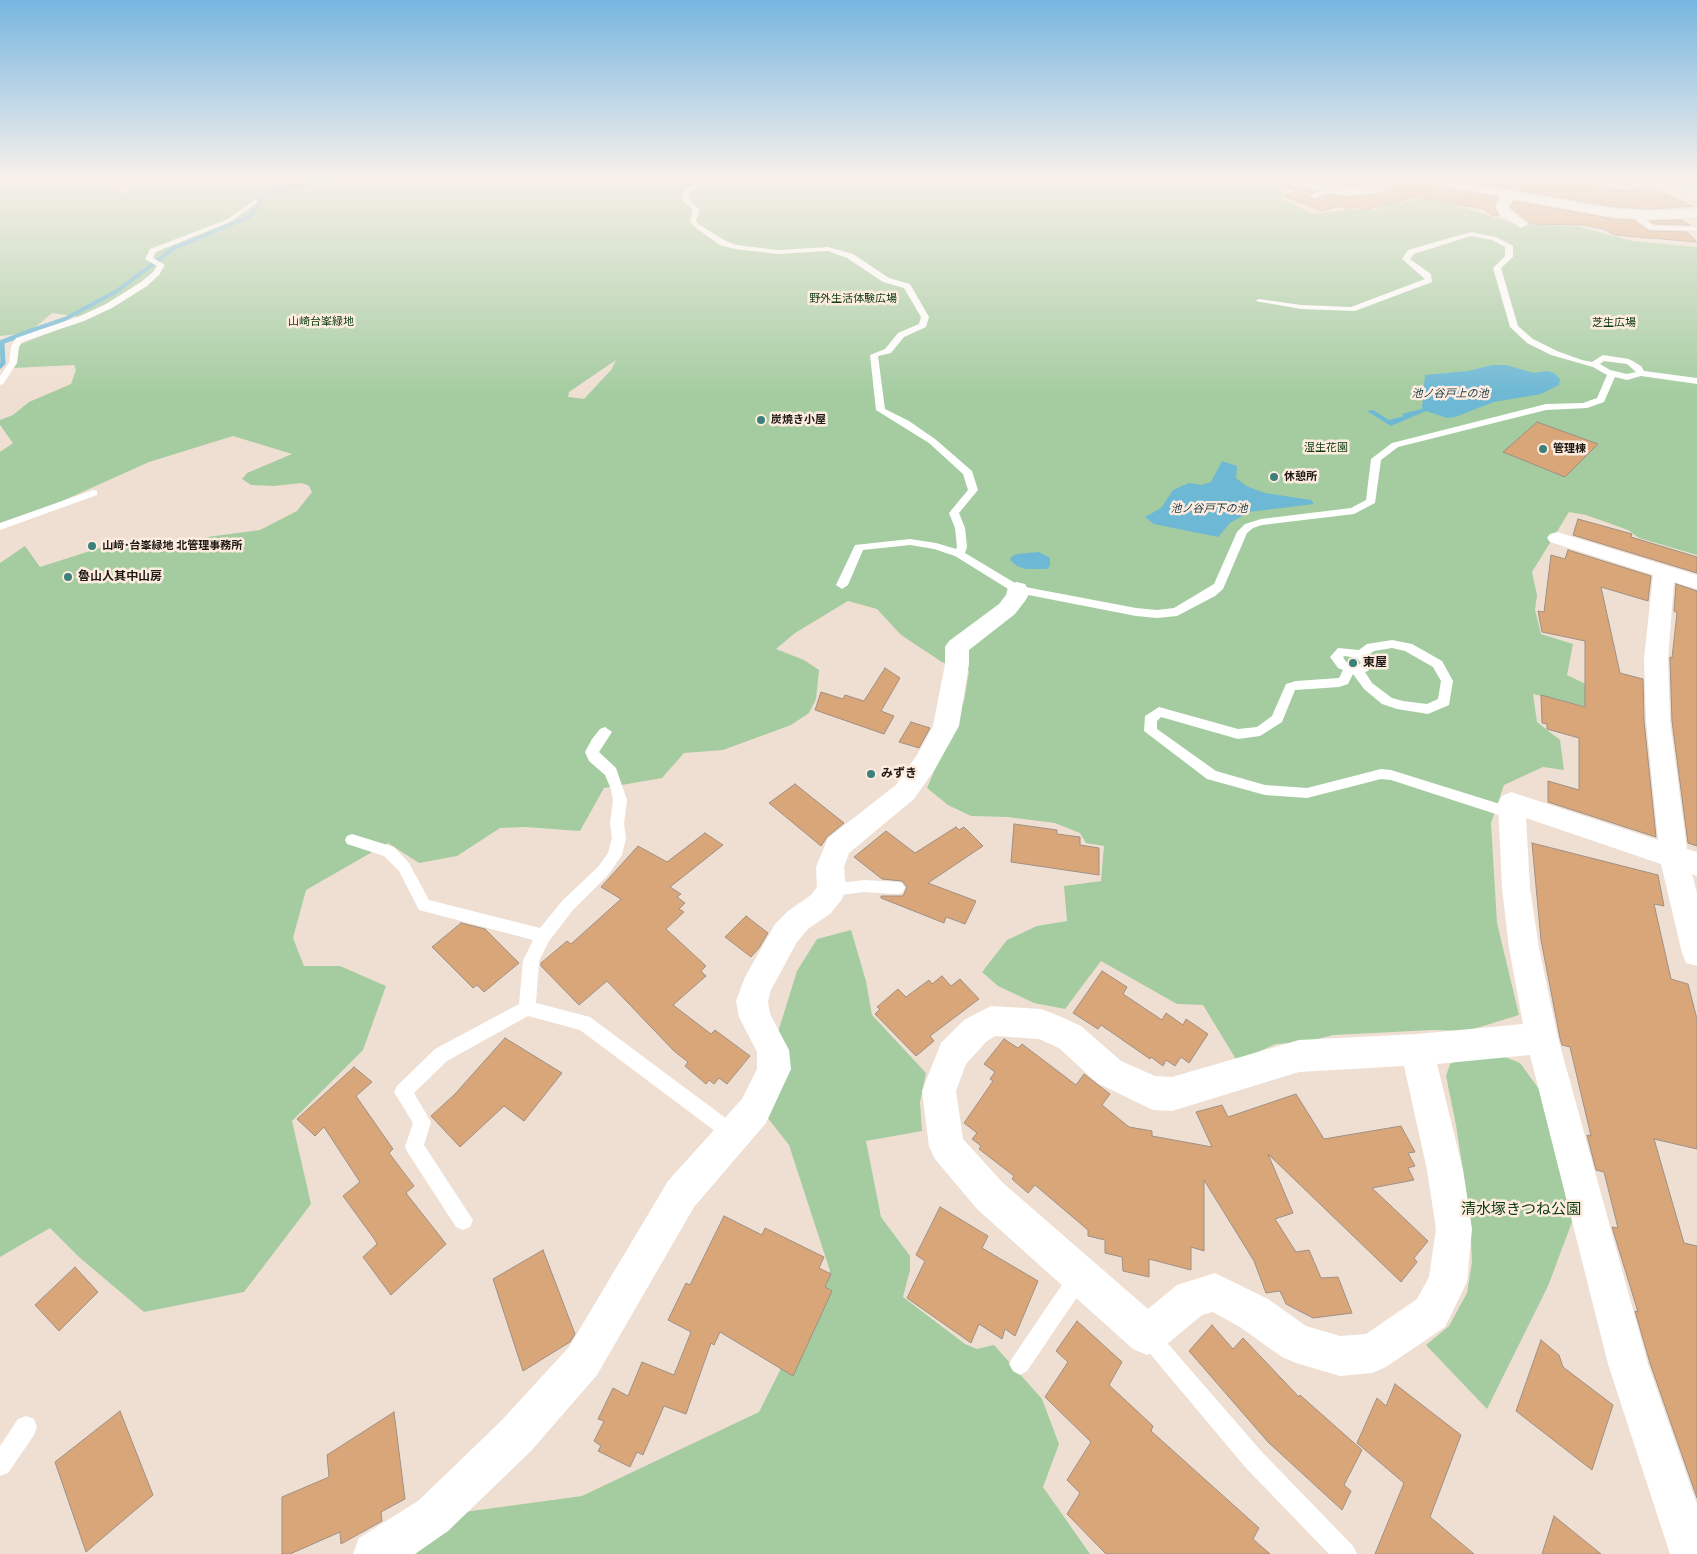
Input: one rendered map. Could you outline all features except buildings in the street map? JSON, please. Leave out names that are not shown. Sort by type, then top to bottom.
[{"type":"street","points":[[1557,538],[1697,582]]},
{"type":"street","points":[[1664,572],[1656,659],[1658,721],[1685,860],[1697,953]]},
{"type":"street","points":[[375,1554],[433,1516],[516,1436],[583,1361],[681,1194],[754,1111],[774,1069],[773,1050],[755,1017],[752,1001],[756,987],[786,933],[798,920],[821,904],[832,890],[830,867],[838,846],[905,792],[926,762],[946,726],[957,664],[957,647],[1007,609],[1016,596],[1017,589]]},
{"type":"street","points":[[1685,860],[1511,803],[1520,918],[1542,1038],[1628,1364],[1691,1542]]},
{"type":"street","points":[[1417,1050],[1445,1170],[1454,1229],[1448,1282],[1431,1312],[1372,1353],[1340,1356],[1296,1343],[1254,1313],[1215,1292],[1191,1299],[1147,1335],[990,1196],[947,1147],[940,1091],[952,1054],[975,1031],[991,1021],[1041,1024],[1070,1037],[1109,1072],[1153,1093],[1172,1094],[1299,1056],[1417,1050],[1542,1038]]},
{"type":"lane","points":[[0,382],[13,363],[15,347],[19,340],[81,319],[115,303],[144,284],[156,274],[160,265],[149,259],[153,252]]},
{"type":"lane","points":[[836,252],[850,256],[886,280],[907,286],[925,317],[924,325],[902,335],[888,351],[874,354],[879,397],[882,410],[906,423],[932,441],[968,473],[972,490],[954,513],[960,528],[962,547],[959,554]]},
{"type":"lane","points":[[1259,301],[1301,307],[1352,309],[1428,280],[1428,276],[1406,259],[1413,252]]},
{"type":"lane","points":[[1509,252],[1509,257],[1497,268],[1514,327],[1530,341],[1554,353],[1580,362],[1596,364],[1612,374],[1627,377],[1641,373],[1697,381]]},
{"type":"lane","points":[[1596,364],[1598,359],[1616,358],[1634,365],[1641,373]]},
{"type":"lane","points":[[842,585],[859,547],[910,542],[936,546],[959,554],[1017,589],[1136,612],[1157,614],[1177,612],[1211,593],[1218,586],[1242,532],[1249,526],[1261,522],[1354,511],[1371,501],[1376,459],[1395,445],[1546,407],[1584,406],[1601,400],[1612,374]]},
{"type":"lane","points":[[0,527],[93,493]]},
{"type":"lane","points":[[1360,654],[1371,647],[1392,644],[1408,647],[1424,655],[1438,664],[1444,674],[1447,690],[1444,702],[1428,709],[1402,706],[1387,701],[1368,686],[1353,669],[1337,661],[1338,653],[1348,650],[1360,654],[1367,663],[1364,668],[1353,669],[1344,681],[1339,683],[1296,685],[1290,687],[1277,719],[1260,731],[1238,734],[1159,712],[1150,720],[1151,731],[1212,775],[1265,790],[1307,793],[1381,774],[1391,775],[1511,813]]},
{"type":"lane","points":[[527,1008],[531,961],[543,936],[568,905],[603,871],[615,854],[619,838],[617,824],[620,800],[618,789],[611,772],[594,757],[592,752],[605,732]]},
{"type":"lane","points":[[352,840],[390,851],[404,868],[424,905],[543,936]]},
{"type":"lane","points":[[832,890],[864,886],[897,888]]},
{"type":"lane","points":[[464,1220],[414,1147],[422,1122],[402,1092],[441,1055],[527,1008],[584,1022],[733,1134]]},
{"type":"lane","points":[[1020,1364],[1080,1275]]},
{"type":"lane","points":[[1147,1335],[1254,1460],[1345,1554]]},
{"type":"lane","points":[[0,1465],[26,1427]]},
{"type":"green space","points":[[0,252],[1697,252],[1697,555],[1639,538],[1628,530],[1586,515],[1569,512],[1532,572],[1537,595],[1535,610],[1541,634],[1573,644],[1567,675],[1598,690],[1588,707],[1533,694],[1537,722],[1560,740],[1564,770],[1543,767],[1504,785],[1491,823],[1497,923],[1519,1015],[1467,1031],[1433,1030],[1333,1035],[1306,1042],[1276,1044],[1237,1061],[1203,1005],[1177,1004],[1101,961],[1065,1009],[1034,1003],[998,986],[982,972],[1007,940],[1037,926],[1067,921],[1064,886],[1101,881],[1104,846],[1086,843],[1080,833],[1055,823],[1008,817],[971,816],[948,805],[927,788],[964,701],[969,671],[942,662],[901,635],[877,609],[848,601],[795,633],[776,649],[804,660],[819,670],[816,699],[809,713],[791,725],[723,750],[684,753],[662,778],[604,788],[580,831],[525,827],[500,828],[457,856],[419,863],[388,843],[306,890],[293,938],[304,966],[340,966],[386,986],[363,1050],[292,1121],[311,1204],[244,1292],[144,1312],[79,1257],[50,1228],[0,1257],[0,563],[25,546],[40,567],[112,544],[192,539],[260,530],[297,511],[312,492],[309,486],[302,483],[274,486],[251,485],[242,479],[247,473],[292,454],[233,436],[149,462],[0,529],[0,452],[13,443],[0,425],[0,420],[13,415],[29,402],[71,384],[76,370],[74,365],[14,368],[18,345],[87,318],[52,313],[28,333],[0,336]],"holes":[[[616,360],[611,370],[584,399],[568,397],[569,392]]]},
{"type":"green space","points":[[851,930],[866,981],[872,1015],[926,1073],[920,1102],[922,1131],[866,1141],[881,1217],[910,1256],[910,1270],[903,1297],[965,1344],[977,1349],[994,1345],[1042,1399],[1059,1444],[1043,1487],[1090,1554],[413,1554],[457,1513],[582,1496],[759,1412],[830,1271],[789,1145],[756,1103],[797,971],[817,939]]},
{"type":"green space","name":"清水塚きつね公園","points":[[1505,1057],[1520,1063],[1542,1093],[1575,1214],[1548,1286],[1487,1409],[1426,1345],[1449,1326],[1467,1293],[1472,1262],[1470,1216],[1456,1125],[1446,1076],[1450,1064],[1457,1060]]},
{"type":"water","name":"池ノ谷戸上の池","points":[[1492,365],[1506,365],[1534,373],[1547,371],[1554,373],[1560,379],[1559,385],[1541,394],[1494,402],[1455,417],[1447,418],[1426,411],[1391,426],[1367,411],[1373,410],[1389,420],[1404,416],[1402,414],[1422,409],[1425,375],[1468,371]]},
{"type":"water","name":"池ノ谷戸下の池","points":[[1222,461],[1237,466],[1236,478],[1246,486],[1265,493],[1311,500],[1314,504],[1249,512],[1230,523],[1218,537],[1154,524],[1145,517],[1161,508],[1173,490],[1189,483],[1201,485],[1211,482]]},
{"type":"water","points":[[1039,552],[1050,558],[1050,566],[1047,569],[1026,569],[1017,566],[1010,560],[1012,556],[1017,554]]},
{"type":"waterway","points":[[27,332],[65,319],[117,291],[169,252]]},
{"type":"waterway","points":[[0,366],[3,363],[2,342],[31,331]]},
{"type":"place","name":"炭焼き小屋","points":[[761,420]]},
{"type":"place","name":"管理棟","points":[[1543,449]]},
{"type":"place","name":"休憩所","points":[[1274,477]]},
{"type":"place","name":"山﨑･台峯緑地 北管理事務所","points":[[92,546]]},
{"type":"place","name":"魯山人其中山房","points":[[68,577]]},
{"type":"place","name":"東屋","points":[[1353,663]]},
{"type":"place","name":"みずき","points":[[871,774]]},
{"type":"park label","name":"野外生活体験広場","points":[[853,299]]},
{"type":"park label","name":"山崎台峯緑地","points":[[321,322]]},
{"type":"park label","name":"芝生広場","points":[[1614,323]]},
{"type":"park label","name":"湿生花園","points":[[1326,448]]}]
